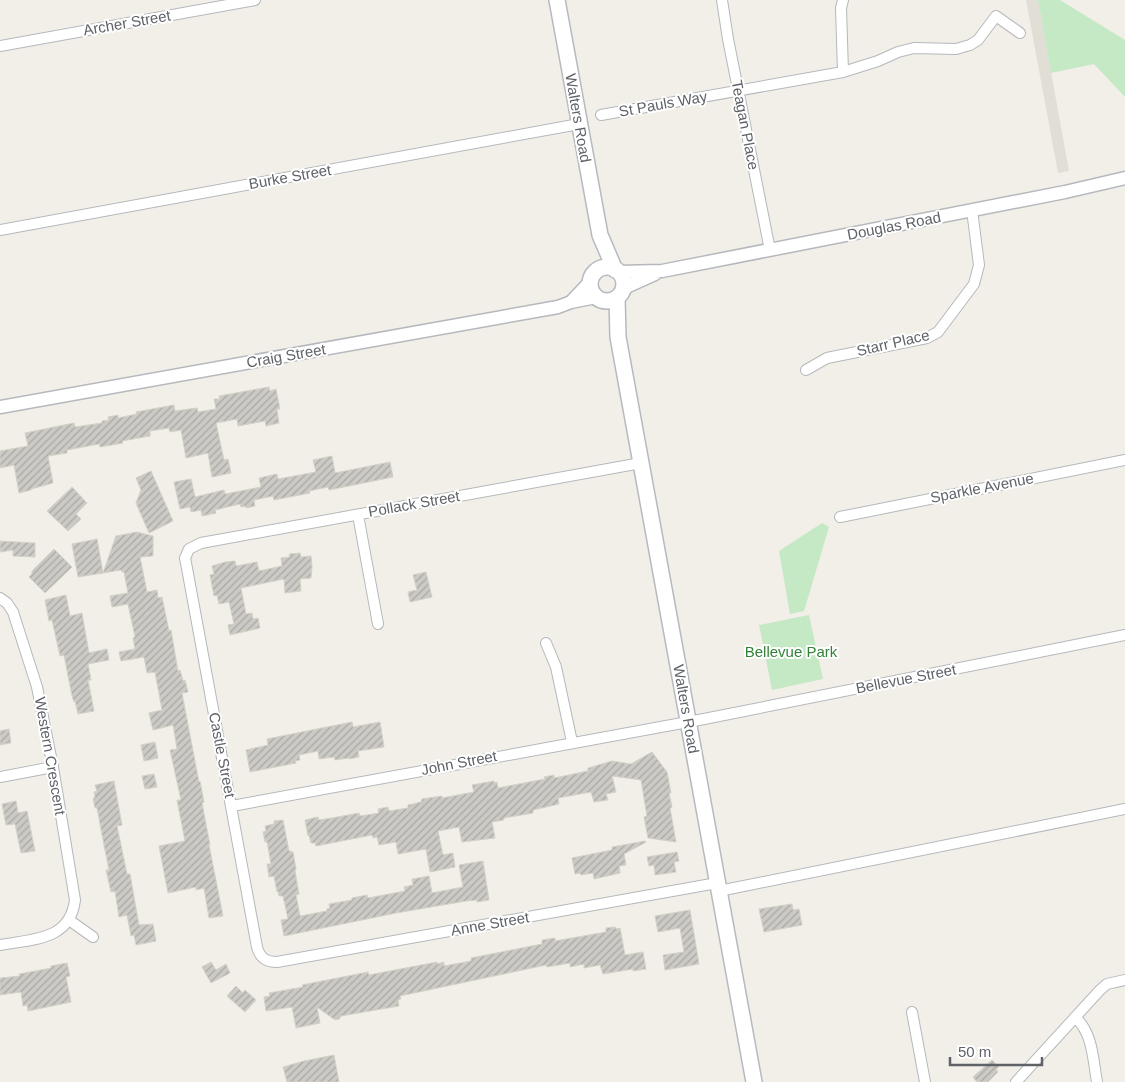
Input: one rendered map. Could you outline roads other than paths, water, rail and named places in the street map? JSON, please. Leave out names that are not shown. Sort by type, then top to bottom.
[{"type":"main road","name":"Walters Road","points":[[557,0],[600,235],[617,271]]},
{"type":"main road","name":"Walters Road","points":[[593,277],[600,235]]},
{"type":"main road","points":[[604,268],[617,271],[624,282],[620,293],[612,301],[599,299],[591,290],[593,277],[604,268]]},
{"type":"main road","name":"Walters Road","points":[[620,293],[618,337],[754,1082]]},
{"type":"main road","name":"Walters Road","points":[[599,299],[618,337]]},
{"type":"street","name":"Archer Street","points":[[0,46],[255,0]]},
{"type":"street","name":"Teagan Place","points":[[722,0],[770,250]]},
{"type":"street","points":[[843,0],[840,8],[843,72]]},
{"type":"street","name":"St Pauls Way","points":[[602,115],[843,72],[914,48],[956,49],[970,45],[978,40],[996,16],[1020,33]]},
{"type":"street","name":"Burke Street","points":[[0,230],[579,124]]},
{"type":"street","name":"Douglas Road","points":[[617,271],[662,271],[1125,178]]},
{"type":"street","name":"Starr Place","points":[[806,370],[827,358],[926,338],[938,332],[974,284],[979,266],[972,210]]},
{"type":"street","name":"Douglas Road","points":[[620,293],[662,271]]},
{"type":"street","name":"Craig Street","points":[[570,302],[593,277]]},
{"type":"street","name":"Craig Street","points":[[0,408],[548,309],[570,302],[599,299]]},
{"type":"street","name":"Sparkle Avenue","points":[[840,517],[1125,460]]},
{"type":"street","name":"Pollack Street","points":[[189,549],[201,543],[641,462]]},
{"type":"street","points":[[358,515],[378,624]]},
{"type":"street","name":"Castle Street","points":[[189,549],[186,563],[257,948],[264,960]]},
{"type":"street","name":"Western Crescent","points":[[0,598],[7,602],[13,612],[37,687],[74,891],[74,908],[69,920]]},
{"type":"street","name":"Bellevue Street","points":[[688,722],[1125,635]]},
{"type":"street","points":[[546,643],[556,668],[572,742]]},
{"type":"street","name":"John Street","points":[[232,806],[688,722]]},
{"type":"street","points":[[0,777],[53,767]]},
{"type":"street","points":[[718,887],[1125,809]]},
{"type":"street","name":"Anne Street","points":[[264,960],[277,962],[718,887]]},
{"type":"street","points":[[0,945],[51,935],[63,927],[69,920],[93,937]]},
{"type":"street","points":[[1016,1082],[1103,987],[1125,980]]},
{"type":"street","points":[[912,1012],[925,1082]]},
{"type":"street","points":[[1075,1017],[1082,1023],[1086,1031],[1097,1082]]},
{"type":"park label","name":"Bellevue Park","points":[[791,652]]}]
